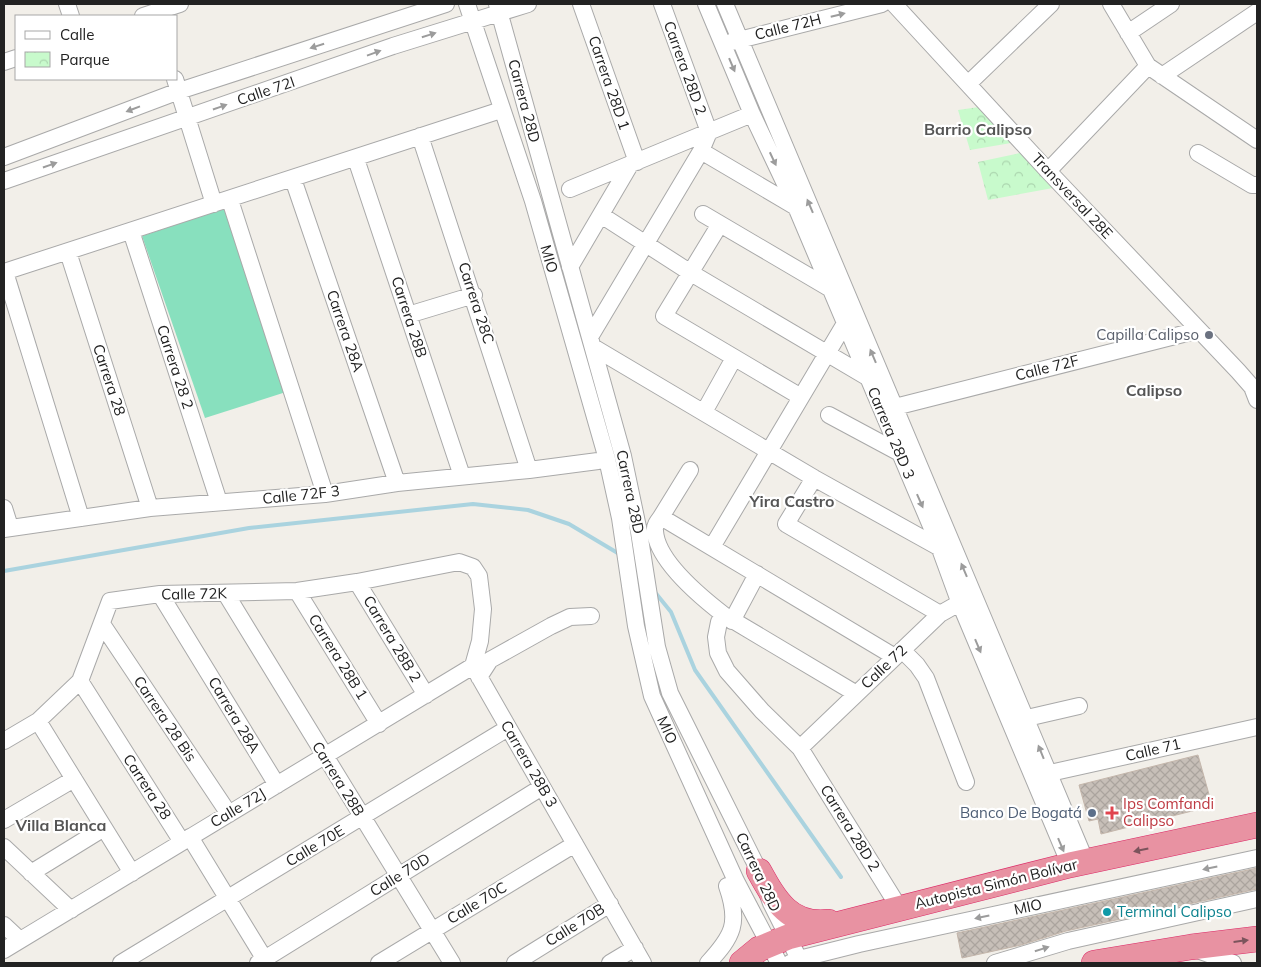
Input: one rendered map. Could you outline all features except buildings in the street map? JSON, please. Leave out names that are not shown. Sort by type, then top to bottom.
[{"type":"highway","name":"Autopista Simón Bolívar","points":[[779,955],[856,919],[1078,863],[1257,825]]},
{"type":"highway","points":[[759,871],[775,901],[799,918],[818,923],[856,919]]},
{"type":"highway","points":[[1094,963],[1142,959],[1191,947],[1257,939]]},
{"type":"street","points":[[150,15],[180,4]]},
{"type":"street","name":"Calle 72I","points":[[4,157],[177,85],[446,4]]},
{"type":"street","name":"Carrera 28D","points":[[459,4],[469,22],[495,112],[525,204],[598,461],[624,521],[642,632],[670,693],[759,871],[771,902],[779,955]]},
{"type":"street","name":"MIO","points":[[467,4],[469,22],[533,201],[624,521]]},
{"type":"street","name":"Calle 72I","points":[[4,181],[393,46],[469,22],[495,9],[528,4]]},
{"type":"street","name":"Carrera 28D 1","points":[[581,4],[634,163]]},
{"type":"street","name":"Carrera 28D 2","points":[[662,4],[709,132]]},
{"type":"street","name":"Carrera 28D 3","points":[[706,4],[752,114],[796,207],[898,452],[967,598],[1078,863]]},
{"type":"street","name":"Carrera 28D 3","points":[[725,4],[894,407],[941,540]]},
{"type":"street","name":"Calle 72H","points":[[723,45],[882,4]]},
{"type":"street","name":"Transversal 28E","points":[[894,4],[1255,391]]},
{"type":"street","points":[[968,84],[1051,4]]},
{"type":"street","points":[[1111,4],[1148,66],[1257,140]]},
{"type":"street","points":[[1128,33],[1171,4]]},
{"type":"street","name":"Carrera 28D","points":[[495,9],[624,456],[624,521],[642,632],[644,697],[727,886],[779,955]]},
{"type":"street","name":"MIO","points":[[495,9],[616,457],[624,521]]},
{"type":"street","points":[[1162,76],[1257,12]]},
{"type":"street","points":[[1048,171],[1148,66]]},
{"type":"street","points":[[177,85],[187,118],[222,202],[325,494]]},
{"type":"street","points":[[82,518],[4,272],[356,159],[495,112]]},
{"type":"street","points":[[570,189],[752,114]]},
{"type":"street","points":[[709,132],[701,151],[591,342],[814,478],[941,540]]},
{"type":"street","name":"Carrera 28C","points":[[420,136],[474,295],[529,470]]},
{"type":"street","points":[[701,151],[796,207]]},
{"type":"street","points":[[1198,153],[1252,185],[1257,185]]},
{"type":"street","name":"Carrera 28B","points":[[356,159],[462,476]]},
{"type":"street","points":[[570,267],[634,163]]},
{"type":"street","name":"Carrera 28A","points":[[293,179],[397,482]]},
{"type":"street","points":[[704,214],[829,288]]},
{"type":"street","points":[[601,215],[691,273],[867,377]]},
{"type":"street","points":[[720,224],[664,316],[801,397]]},
{"type":"street","name":"Carrera 28 2","points":[[131,232],[219,502]]},
{"type":"street","name":"Carrera 28","points":[[68,252],[150,508]]},
{"type":"street","points":[[408,315],[474,295]]},
{"type":"street","points":[[712,547],[844,325]]},
{"type":"street","name":"Calle 72F","points":[[894,407],[1199,330]]},
{"type":"street","points":[[704,412],[734,358]]},
{"type":"street","points":[[829,415],[898,452]]},
{"type":"street","name":"Calle 72F 3","points":[[7,528],[150,508],[325,494],[397,482],[529,470],[598,461]]},
{"type":"street","points":[[690,470],[654,529],[657,542],[692,590],[728,618],[855,694]]},
{"type":"street","points":[[814,478],[786,524],[940,614]]},
{"type":"street","points":[[4,508],[7,528]]},
{"type":"street","points":[[661,517],[917,665],[926,678],[966,782]]},
{"type":"street","name":"Calle 72K","points":[[4,741],[38,721],[80,682],[110,601],[160,594],[297,591],[357,582],[459,562],[473,567],[479,576],[483,610],[476,672]]},
{"type":"street","name":"Carrera 28D 2","points":[[757,574],[728,618],[719,622],[716,637],[718,654],[727,671],[762,711],[800,748],[900,909]]},
{"type":"street","name":"Carrera 28B 2","points":[[357,582],[426,695]]},
{"type":"street","name":"Carrera 28B 1","points":[[297,591],[379,724]]},
{"type":"street","name":"Carrera 28A","points":[[160,594],[276,785]]},
{"type":"street","name":"Carrera 28B","points":[[226,594],[452,963]]},
{"type":"street","name":"Carrera 28D 3","points":[[967,598],[1027,718],[1050,773],[1078,863]]},
{"type":"street","name":"Calle 72","points":[[800,748],[940,614],[967,598]]},
{"type":"street","points":[[476,672],[490,660],[551,626],[570,617],[591,616]]},
{"type":"street","name":"Carrera 28 Bis","points":[[102,624],[229,814]]},
{"type":"street","name":"MIO","points":[[642,632],[660,694],[779,955],[859,944],[1257,858]]},
{"type":"street","name":"Calle 72J","points":[[4,950],[426,695],[476,672]]},
{"type":"street","name":"Carrera 28B 3","points":[[476,672],[643,963]]},
{"type":"street","name":"Carrera 28","points":[[80,682],[186,840],[228,898],[263,962]]},
{"type":"street","points":[[1027,718],[1079,706]]},
{"type":"street","points":[[38,721],[132,873]]},
{"type":"street","name":"Calle 71","points":[[1050,773],[1257,727]]},
{"type":"street","name":"Calle 70E","points":[[121,963],[508,728]]},
{"type":"street","points":[[4,820],[74,779]]},
{"type":"street","name":"Calle 70D","points":[[263,962],[542,787]]},
{"type":"street","points":[[31,873],[104,828]]},
{"type":"street","name":"Calle 70C","points":[[379,963],[575,844]]},
{"type":"street","points":[[4,847],[70,910]]},
{"type":"street","points":[[708,963],[730,938],[732,930],[733,903],[727,886]]},
{"type":"street","points":[[995,963],[1068,940],[1257,899]]},
{"type":"street","name":"Calle 70B","points":[[515,963],[610,904]]},
{"type":"street","points":[[4,926],[20,940]]},
{"type":"street","points":[[834,963],[848,948],[859,944]]},
{"type":"street","points":[[1191,947],[1233,963]]},
{"type":"street","points":[[610,963],[635,948]]},
{"type":"street","points":[[717,963],[728,957],[779,955]]},
{"type":"green space","points":[[979,107],[1011,143],[970,150],[958,110]]},
{"type":"green space","points":[[1020,153],[1053,188],[988,200],[978,162]]},
{"type":"green space","points":[[226,208],[286,392],[205,418],[142,236]]},
{"type":"waterway","points":[[4,571],[249,528],[473,504],[528,510],[569,524],[621,555]]},
{"type":"waterway","points":[[654,591],[671,612],[695,670],[841,877]]},
{"type":"place","name":"Capilla Calipso","points":[[1209,335]]},
{"type":"place","name":"Banco De Bogatá","points":[[1092,813]]},
{"type":"place","name":"Ips Comfandi Calipso","points":[[1112,813]]},
{"type":"place","name":"Terminal Calipso","points":[[1107,912]]},
{"type":"district","name":"Barrio Calipso","points":[[978,129]]},
{"type":"district","name":"Calipso","points":[[1154,390]]},
{"type":"district","name":"Yira Castro","points":[[792,501]]},
{"type":"district","name":"Villa Blanca","points":[[61,825]]}]
